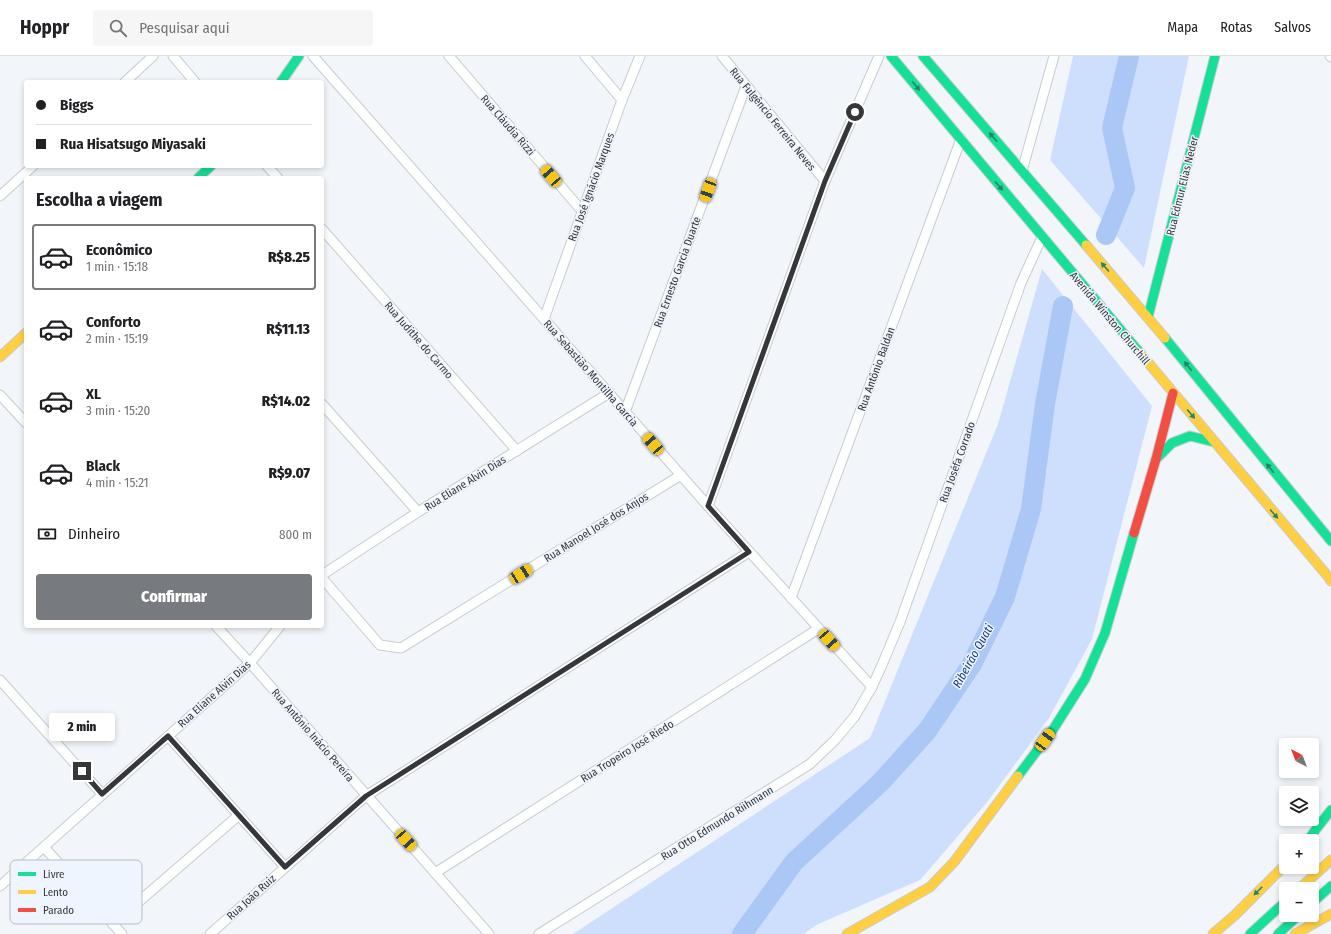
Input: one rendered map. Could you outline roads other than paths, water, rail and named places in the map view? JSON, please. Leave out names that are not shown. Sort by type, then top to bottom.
[{"type":"main road","points":[[282,80],[299,56]]},
{"type":"main road","name":"Avenida Winston Churchill","points":[[891,56],[1172,393],[1331,580]]},
{"type":"main road","points":[[923,56],[1148,317],[1289,491],[1331,540]]},
{"type":"main road","name":"Rua Edmur Elias Neder","points":[[1148,317],[1215,56]]},
{"type":"main road","points":[[200,176],[209,168]]},
{"type":"main road","points":[[0,357],[24,335]]},
{"type":"main road","points":[[847,934],[930,887],[954,862],[1054,728],[1085,679],[1105,633],[1156,459],[1172,393]]},
{"type":"main road","points":[[1156,459],[1172,443],[1190,436],[1214,442]]},
{"type":"main road","points":[[1312,834],[1331,810]]},
{"type":"main road","points":[[1307,882],[1331,860]]},
{"type":"main road","points":[[1213,934],[1235,915],[1279,871]]},
{"type":"main road","points":[[1319,897],[1331,886]]},
{"type":"main road","points":[[1250,934],[1279,907]]},
{"type":"main road","points":[[1295,934],[1331,914]]},
{"type":"main road","points":[[1278,934],[1291,922]]},
{"type":"street","points":[[127,80],[153,56]]},
{"type":"street","points":[[173,56],[193,80]]},
{"type":"street","name":"Rua Sebastião Montilha Garcia","points":[[313,56],[708,506],[872,687]]},
{"type":"street","name":"Rua Cláudia Rizzi","points":[[449,56],[582,211]]},
{"type":"street","points":[[585,56],[622,100]]},
{"type":"street","name":"Rua José Ignácio Marques","points":[[544,319],[622,100],[640,56]]},
{"type":"street","name":"Rua Fulgêncio Ferreira Neves","points":[[722,56],[825,181]]},
{"type":"street","points":[[708,506],[825,181],[879,56]]},
{"type":"street","points":[[1022,171],[1054,56]]},
{"type":"street","name":"Rua Ernesto Garcia Duarte","points":[[626,412],[746,86]]},
{"type":"street","name":"Rua Antônio Baldan","points":[[791,598],[961,139]]},
{"type":"street","points":[[0,196],[31,168]]},
{"type":"street","points":[[269,168],[276,176]]},
{"type":"street","name":"Rua Judithe do Carmo","points":[[324,231],[517,451]]},
{"type":"street","name":"Rua Joséfa Corrado","points":[[872,687],[900,622],[1021,283],[1042,237]]},
{"type":"street","name":"Rua Eliane Alvin Dias","points":[[324,575],[418,512],[609,394]]},
{"type":"street","points":[[0,395],[24,421]]},
{"type":"street","points":[[324,406],[418,512]]},
{"type":"street","name":"Rua Manoel José dos Anjos","points":[[324,578],[380,645],[401,648],[681,475]]},
{"type":"street","name":"Rua João Ruiz","points":[[210,934],[366,796],[749,552]]},
{"type":"street","name":"Rua Antônio Inácio Pereira","points":[[218,628],[250,662],[366,796],[489,934]]},
{"type":"street","name":"Rua Eliane Alvin Dias","points":[[29,860],[250,662],[278,628]]},
{"type":"street","name":"Rua Tropeiro José Riedo","points":[[435,873],[818,629]]},
{"type":"street","points":[[0,680],[102,794]]},
{"type":"street","name":"Rua Otto Edmundo Riihmann","points":[[540,934],[810,764],[835,740],[855,716],[872,687]]},
{"type":"street","points":[[168,736],[285,867]]},
{"type":"street","points":[[142,899],[239,815]]},
{"type":"street","points":[[44,847],[56,860]]},
{"type":"street","name":"Rua Eliane Alvin Dias","points":[[0,886],[10,877]]},
{"type":"street","points":[[113,924],[122,934]]},
{"type":"waterway","name":"Ribeirão Quati","points":[[1106,235],[1125,188],[1112,128],[1129,56]]},
{"type":"waterway","name":"Ribeirão Quati","points":[[742,934],[794,862],[880,783],[927,731],[972,664],[1005,597],[1031,509],[1045,404],[1063,306]]}]
